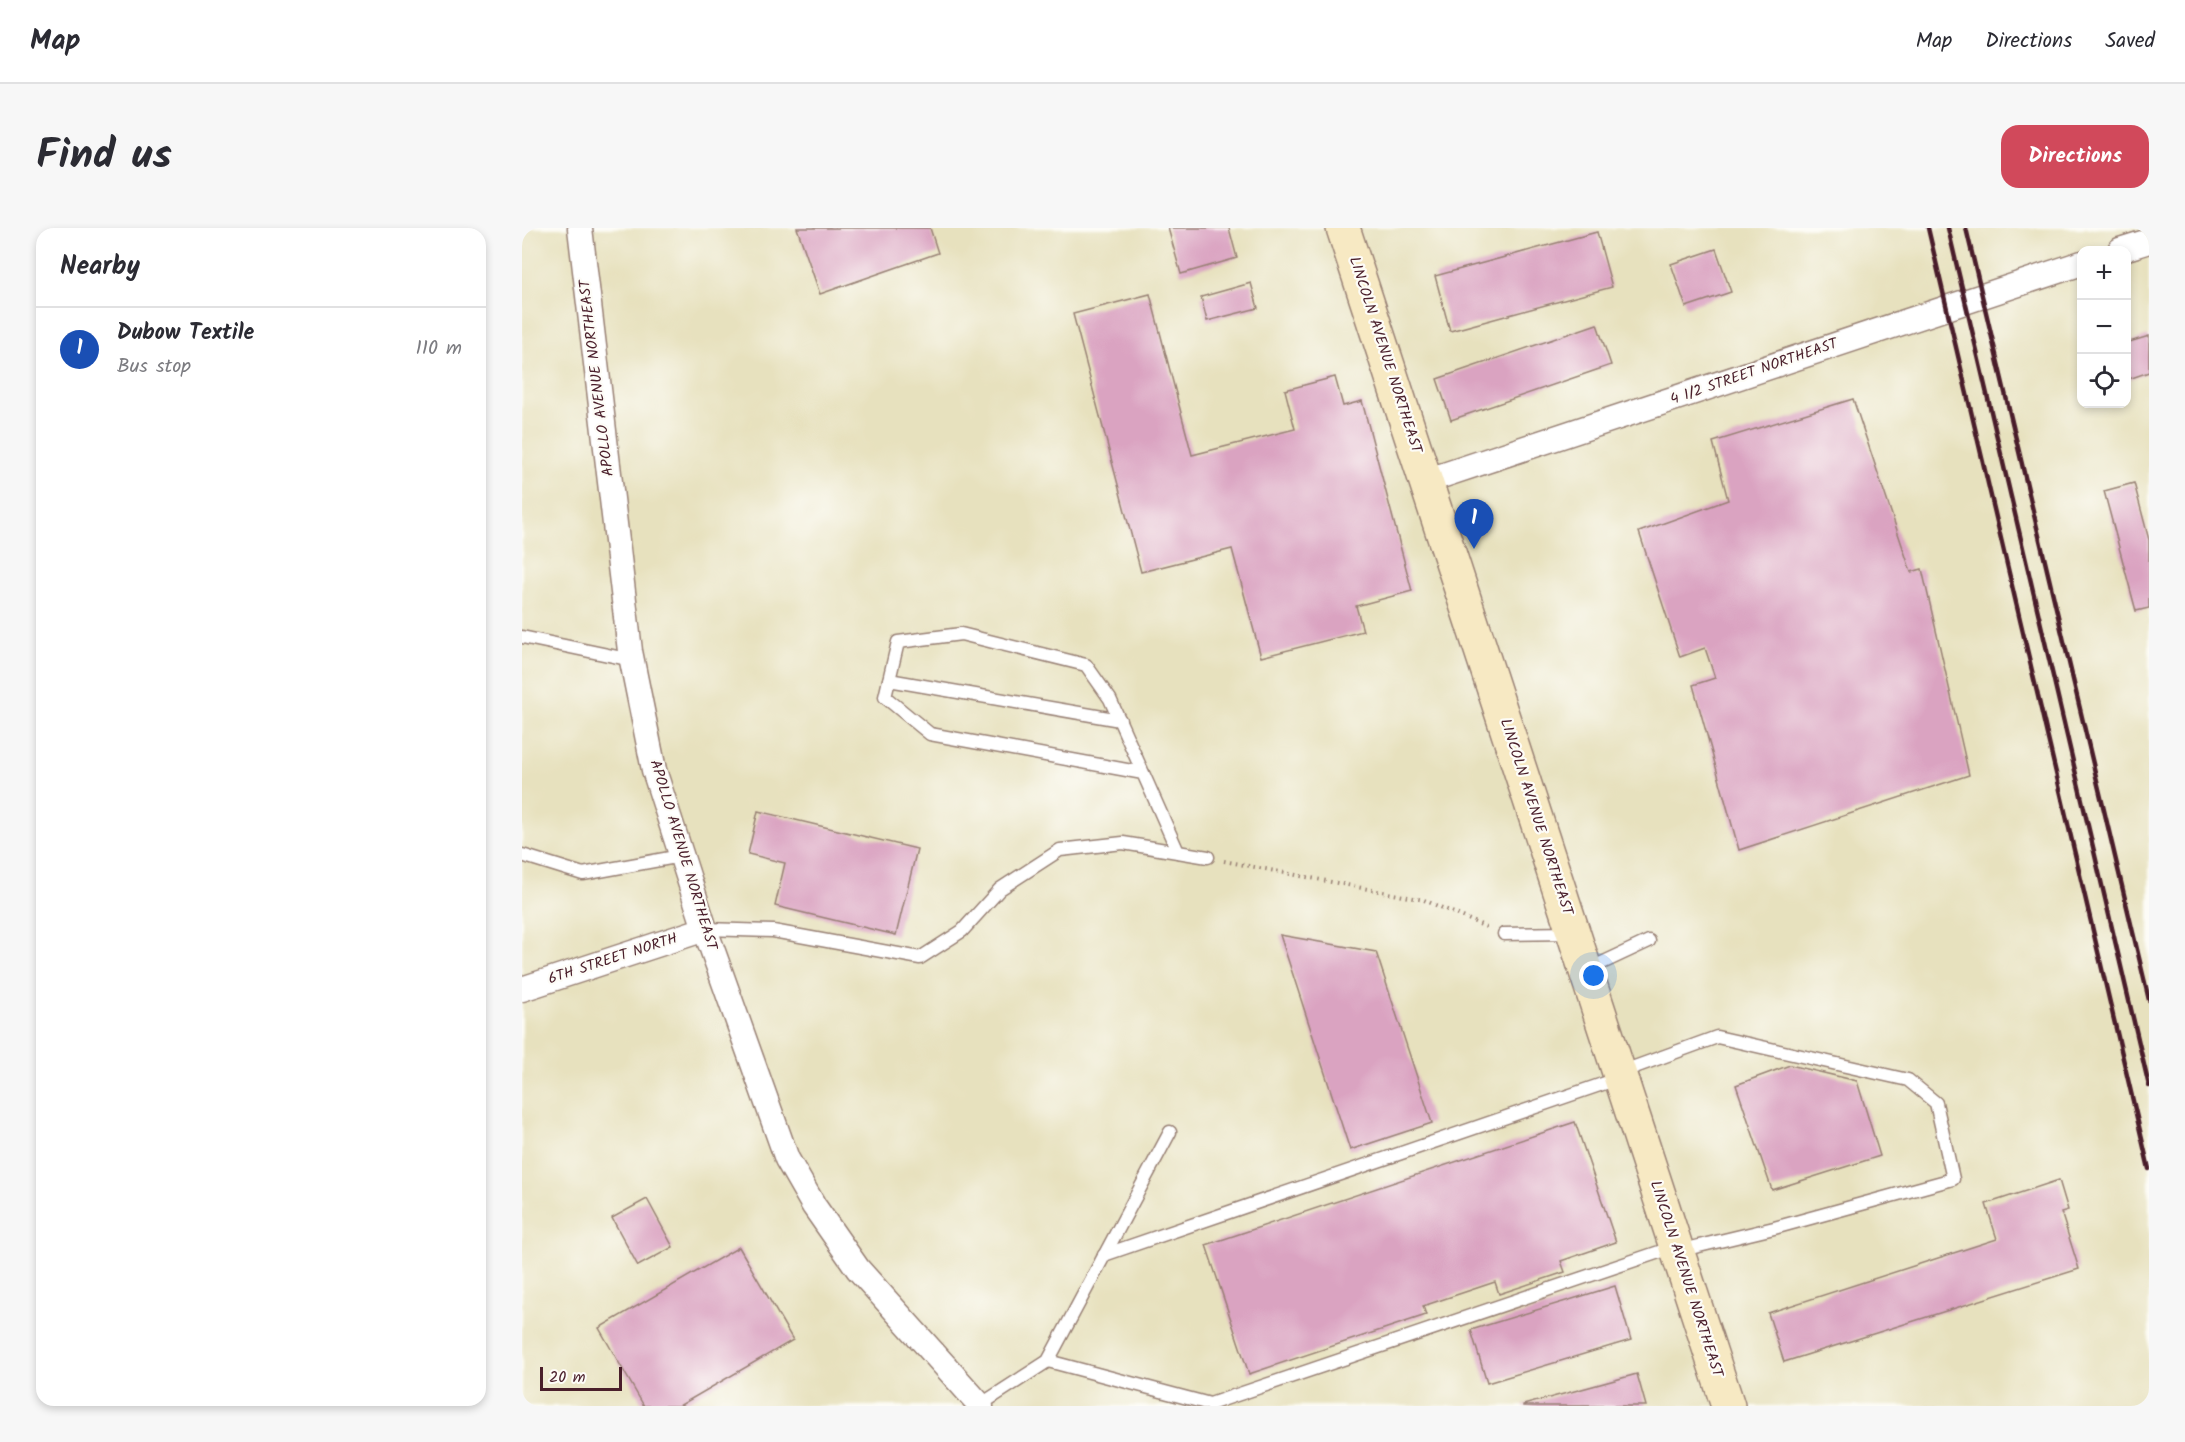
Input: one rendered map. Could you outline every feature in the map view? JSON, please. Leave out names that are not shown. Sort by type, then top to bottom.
[{"type":"street","name":"APOLLO AVENUE NORTHEAST","points":[[580,228],[632,660],[654,770],[705,929],[787,1159],[814,1206],[858,1269],[981,1405]]},
{"type":"street","name":"LINCOLN AVENUE NORTHEAST","points":[[1343,228],[1728,1406]]},
{"type":"street","points":[[2131,247],[2149,241]]},
{"type":"street","name":"4 1/2 STREET NORTHEAST","points":[[1426,481],[2077,265]]},
{"type":"street","name":"6TH STREET NORTH","points":[[522,989],[705,929]]},
{"type":"lane","points":[[1143,773],[930,734],[885,697],[898,642],[961,634],[1086,664],[1110,699],[1120,720],[1178,852]]},
{"type":"lane","points":[[522,637],[632,660]]},
{"type":"lane","points":[[889,680],[1120,720]]},
{"type":"lane","points":[[705,929],[773,932],[920,958],[962,930],[999,889],[1060,850],[1123,843],[1208,857]]},
{"type":"lane","points":[[522,855],[583,874],[681,856]]},
{"type":"lane","points":[[1504,934],[1574,933]]},
{"type":"lane","points":[[1586,970],[1649,941]]},
{"type":"lane","points":[[1048,1360],[1210,1404],[1676,1249],[1774,1228],[1953,1179],[1936,1103],[1908,1080],[1717,1037],[1620,1075],[1104,1255]]},
{"type":"lane","points":[[981,1405],[1048,1360],[1170,1132]]},
{"type":"path","points":[[1208,857],[1424,900],[1504,934]]},
{"type":"building","points":[[797,228],[930,228],[938,253],[820,294]]},
{"type":"building","points":[[1168,228],[1229,228],[1237,258],[1181,274]]},
{"type":"building","points":[[1597,232],[1612,287],[1450,331],[1435,276]]},
{"type":"building","points":[[1716,249],[1731,292],[1686,307],[1671,264]]},
{"type":"building","points":[[1251,283],[1258,308],[1207,321],[1201,297]]},
{"type":"building","points":[[1150,294],[1192,455],[1295,429],[1285,390],[1335,377],[1343,406],[1362,401],[1412,591],[1356,606],[1363,631],[1261,657],[1232,549],[1141,572],[1073,314]]},
{"type":"building","points":[[1597,324],[1611,365],[1451,420],[1437,379]]},
{"type":"building","points":[[2149,336],[2149,372],[2131,378],[2131,354],[2131,341]]},
{"type":"building","points":[[1853,399],[1911,572],[1922,569],[1969,775],[1739,850],[1693,685],[1715,678],[1705,648],[1680,657],[1639,532],[1728,500],[1713,442]]},
{"type":"building","points":[[2134,483],[2149,540],[2149,608],[2136,611],[2104,491]]},
{"type":"building","points":[[758,811],[917,849],[896,935],[775,906],[785,863],[748,854]]},
{"type":"building","points":[[1280,935],[1376,952],[1432,1123],[1350,1150]]},
{"type":"building","points":[[1790,1065],[1857,1081],[1880,1156],[1772,1190],[1736,1085]]},
{"type":"building","points":[[1575,1122],[1616,1242],[1561,1261],[1565,1272],[1499,1294],[1495,1282],[1423,1306],[1426,1315],[1249,1374],[1206,1245]]},
{"type":"building","points":[[2059,1180],[2068,1210],[2061,1212],[2079,1269],[1784,1362],[1768,1313],[1997,1239],[1986,1204]]},
{"type":"building","points":[[647,1199],[673,1247],[638,1266],[612,1218]]},
{"type":"building","points":[[739,1247],[793,1340],[679,1406],[644,1406],[599,1328]]},
{"type":"building","points":[[1615,1286],[1631,1340],[1487,1383],[1471,1330]]},
{"type":"building","points":[[1637,1374],[1646,1406],[1523,1406],[1523,1405]]},
{"type":"railway","points":[[1928,228],[2149,1169]]},
{"type":"railway","points":[[1948,228],[2149,1086]]},
{"type":"railway","points":[[1966,228],[2149,1000]]},
{"type":"place","name":"Dubow Textile","points":[[1474,549]]}]
